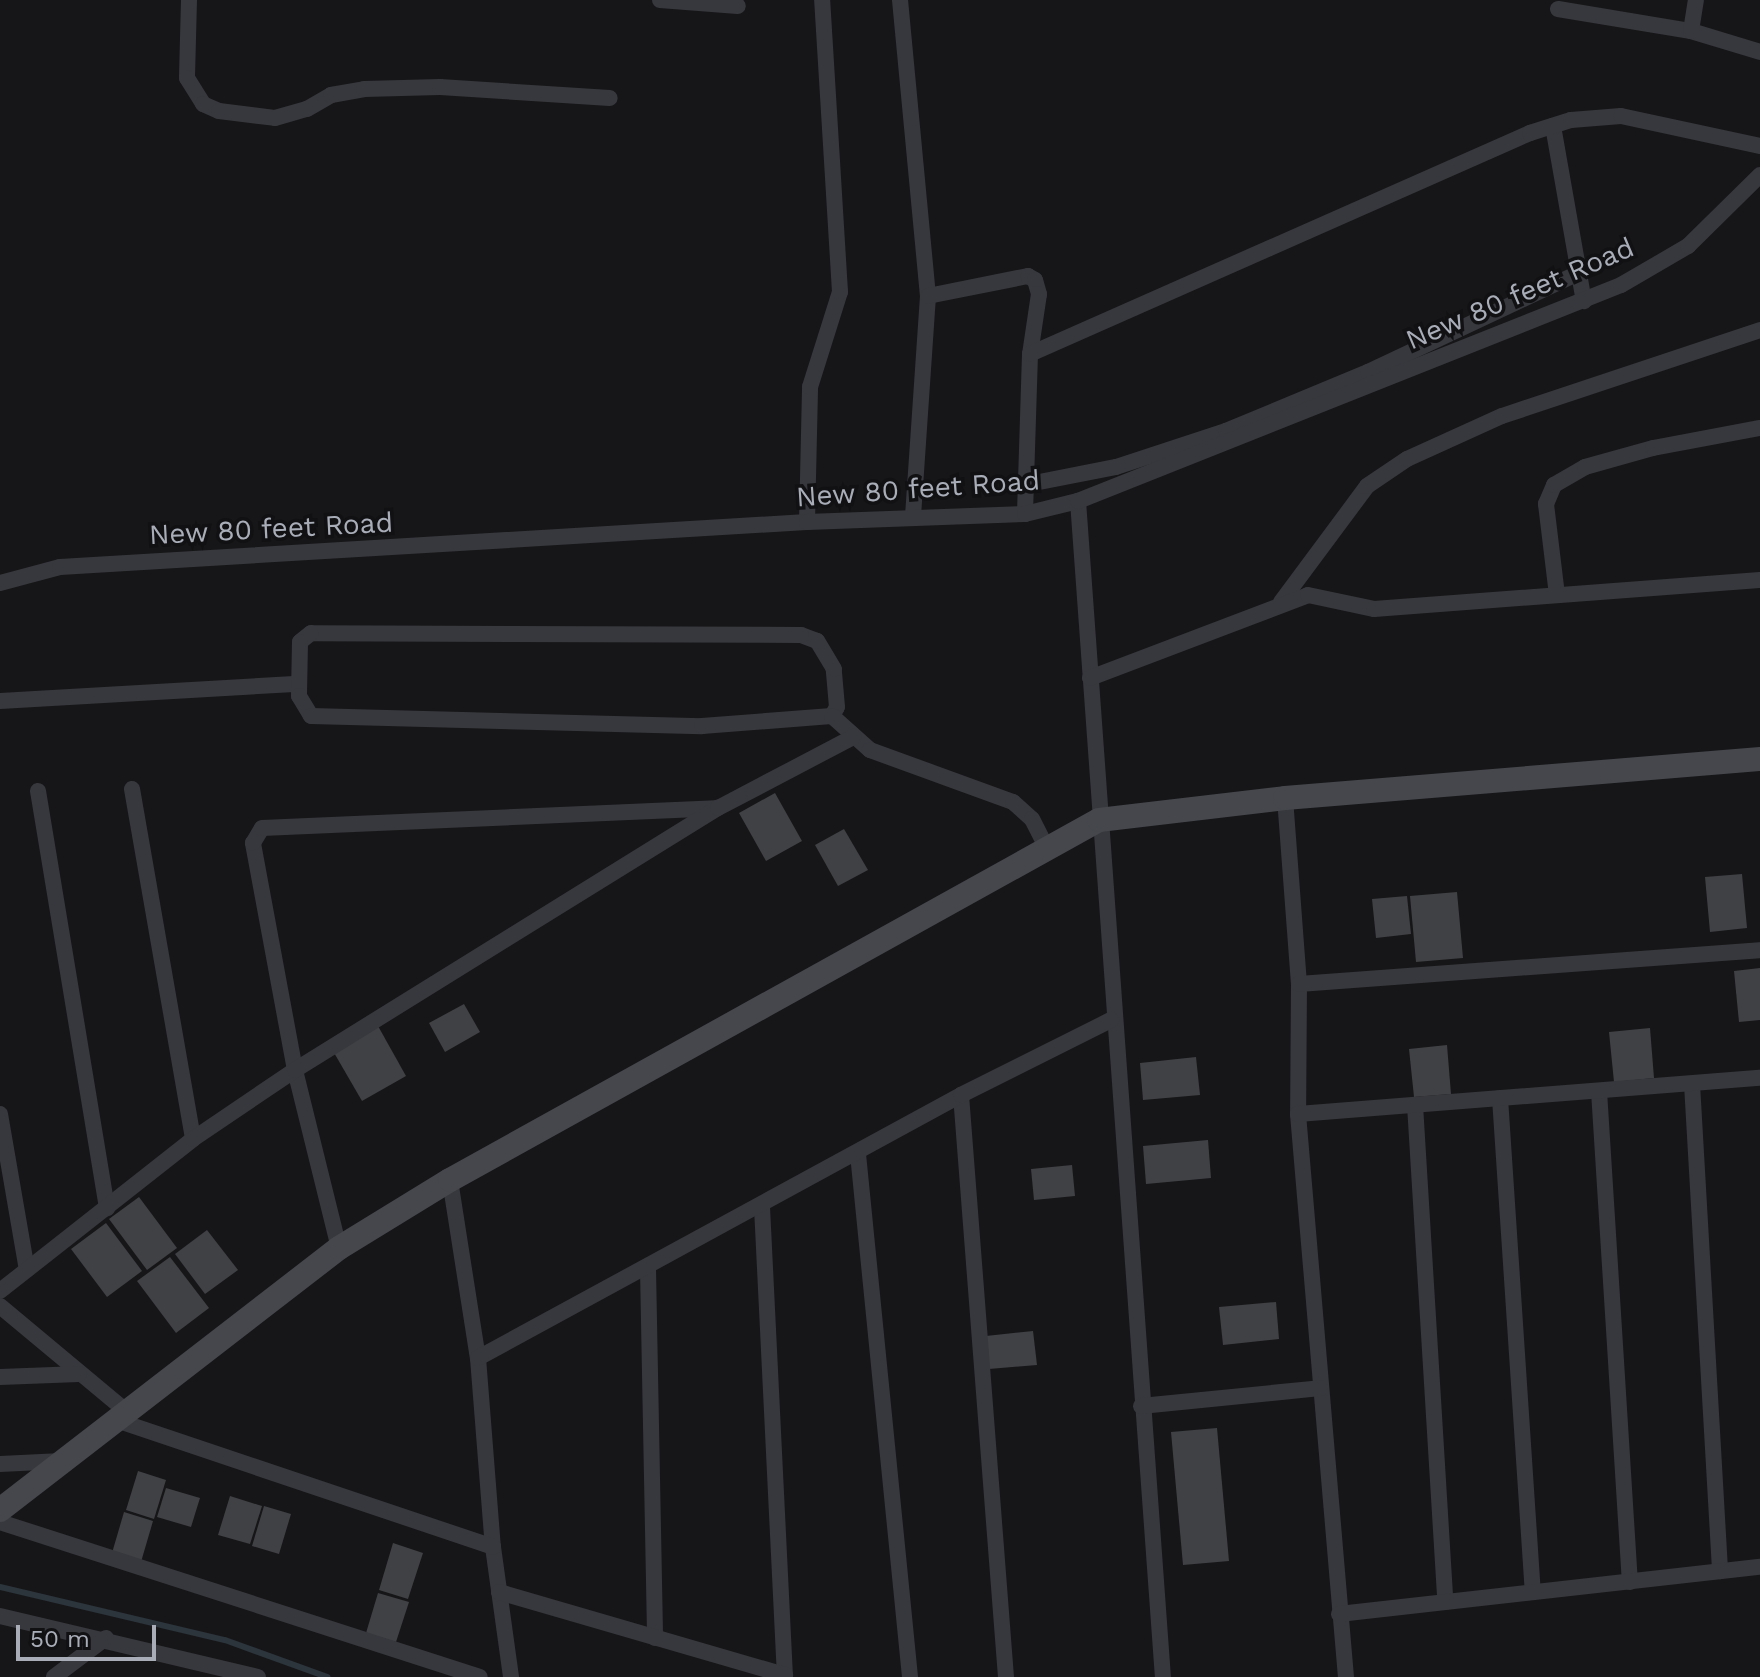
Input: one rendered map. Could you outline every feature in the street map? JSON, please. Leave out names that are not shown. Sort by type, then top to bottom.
[{"type":"street","points":[[189,0],[187,78],[203,104],[219,111],[275,118],[307,109],[339,92],[364,89],[440,87],[610,98]]},
{"type":"street","points":[[660,0],[738,6]]},
{"type":"street","points":[[807,522],[810,387],[840,292],[822,0]]},
{"type":"street","points":[[900,0],[928,296],[913,516]]},
{"type":"street","points":[[1691,31],[1696,0]]},
{"type":"street","points":[[1558,9],[1691,31],[1760,52]]},
{"type":"street","points":[[1030,354],[1553,126],[1621,116],[1760,146]]},
{"type":"street","points":[[1553,126],[1584,301]]},
{"type":"street","name":"New 80 feet Road","points":[[0,583],[60,567],[913,516],[1025,514],[1078,501],[1584,301],[1688,246],[1760,175]]},
{"type":"street","points":[[1024,485],[1116,467],[1226,431],[1368,372],[1578,273]]},
{"type":"street","points":[[928,296],[1028,276],[1035,280],[1039,294],[1030,354],[1025,514]]},
{"type":"street","points":[[1281,602],[1367,486],[1407,459],[1502,416],[1760,330]]},
{"type":"street","points":[[1557,595],[1546,504],[1554,485],[1585,467],[1653,448],[1760,428]]},
{"type":"street","points":[[1078,501],[1111,1020],[1163,1677]]},
{"type":"street","points":[[1090,678],[1281,602],[1327,595],[1374,609],[1760,580]]},
{"type":"street","points":[[832,716],[837,707],[834,669],[817,641],[801,635],[311,633],[300,642],[299,684],[303,708],[311,716],[702,726],[832,716],[870,750],[1013,802],[1032,819],[1047,849]]},
{"type":"street","points":[[0,701],[299,684]]},
{"type":"street","points":[[0,1291],[193,1139],[295,1070],[718,808],[853,737]]},
{"type":"street","points":[[0,1510],[119,1414],[339,1248],[450,1180],[1099,820],[1285,798],[1760,759]]},
{"type":"street","points":[[132,789],[193,1139]]},
{"type":"street","points":[[38,791],[107,1208]]},
{"type":"street","points":[[1285,798],[1299,984],[1298,1114],[1346,1677]]},
{"type":"street","points":[[339,1248],[295,1070],[253,843],[262,828],[718,808]]},
{"type":"street","points":[[1299,984],[1760,950]]},
{"type":"street","points":[[478,1358],[762,1207],[961,1095],[1111,1020]]},
{"type":"street","points":[[1298,1114],[1760,1078]]},
{"type":"street","points":[[1692,1084],[1720,1571]]},
{"type":"street","points":[[1599,1091],[1630,1582]]},
{"type":"street","points":[[961,1095],[1006,1677]]},
{"type":"street","points":[[1500,1098],[1533,1592]]},
{"type":"street","points":[[1415,1105],[1445,1602]]},
{"type":"street","points":[[0,1114],[27,1270]]},
{"type":"street","points":[[858,1154],[910,1677]]},
{"type":"street","points":[[450,1180],[478,1358],[493,1547],[511,1677]]},
{"type":"street","points":[[499,1592],[785,1676],[762,1207]]},
{"type":"street","points":[[648,1269],[655,1638]]},
{"type":"street","points":[[0,1306],[79,1374],[119,1414],[493,1547]]},
{"type":"street","points":[[0,1377],[79,1374]]},
{"type":"street","points":[[1141,1406],[1320,1388]]},
{"type":"street","points":[[0,1464],[62,1461]]},
{"type":"street","points":[[0,1522],[480,1677]]},
{"type":"street","points":[[1339,1614],[1760,1567]]},
{"type":"street","points":[[0,1616],[106,1638],[217,1674],[258,1677]]},
{"type":"street","points":[[54,1677],[106,1638]]},
{"type":"building","points":[[775,793],[802,841],[766,861],[739,813]]},
{"type":"building","points":[[844,829],[868,870],[838,886],[815,845]]},
{"type":"building","points":[[1742,874],[1747,928],[1710,932],[1705,877]]},
{"type":"building","points":[[1457,892],[1463,958],[1416,962],[1410,896]]},
{"type":"building","points":[[1407,896],[1411,934],[1376,938],[1372,899]]},
{"type":"building","points":[[1760,968],[1760,1020],[1739,1022],[1734,971]]},
{"type":"building","points":[[464,1004],[480,1032],[445,1052],[429,1023]]},
{"type":"building","points":[[378,1026],[406,1076],[362,1101],[333,1051]]},
{"type":"building","points":[[1650,1028],[1654,1078],[1614,1082],[1609,1032]]},
{"type":"building","points":[[1447,1045],[1451,1094],[1414,1097],[1409,1049]]},
{"type":"building","points":[[1196,1057],[1200,1095],[1143,1100],[1140,1063]]},
{"type":"building","points":[[1208,1140],[1211,1178],[1146,1184],[1143,1146]]},
{"type":"building","points":[[1072,1165],[1075,1196],[1034,1200],[1031,1169]]},
{"type":"building","points":[[139,1197],[177,1248],[147,1270],[109,1219]]},
{"type":"building","points":[[106,1223],[142,1271],[107,1297],[71,1249]]},
{"type":"building","points":[[207,1230],[238,1270],[205,1294],[175,1254]]},
{"type":"building","points":[[170,1257],[209,1308],[176,1333],[137,1281]]},
{"type":"building","points":[[1276,1302],[1279,1339],[1223,1345],[1219,1307]]},
{"type":"building","points":[[1033,1331],[1037,1365],[989,1369],[986,1336]]},
{"type":"building","points":[[1217,1428],[1229,1561],[1183,1565],[1171,1432]]},
{"type":"building","points":[[138,1471],[166,1480],[154,1519],[126,1510]]},
{"type":"building","points":[[166,1488],[200,1498],[191,1527],[157,1517]]},
{"type":"building","points":[[230,1496],[262,1506],[250,1544],[218,1535]]},
{"type":"building","points":[[264,1506],[291,1514],[279,1554],[252,1546]]},
{"type":"building","points":[[124,1512],[153,1521],[141,1562],[112,1553]]},
{"type":"building","points":[[393,1543],[423,1553],[408,1599],[379,1590]]},
{"type":"building","points":[[378,1593],[409,1602],[396,1642],[366,1633]]},
{"type":"waterway","points":[[0,1587],[225,1640],[327,1677]]}]
